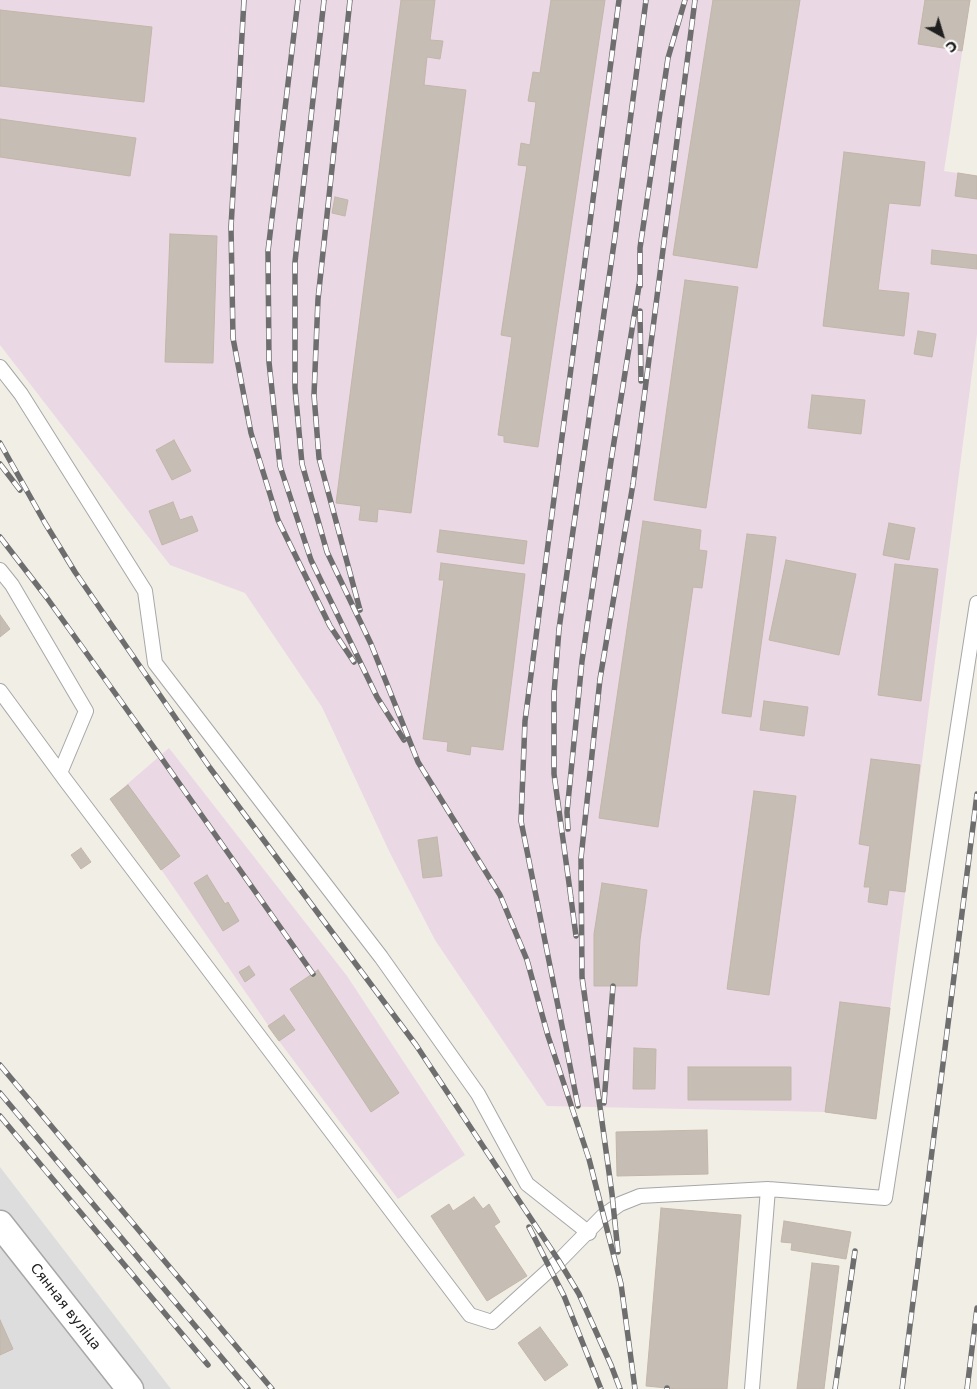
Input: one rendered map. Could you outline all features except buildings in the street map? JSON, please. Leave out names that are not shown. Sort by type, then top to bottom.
[{"type":"street","name":"Сянная вуліца","points":[[0,1224],[130,1389]]},
{"type":"lane","points":[[0,367],[21,394],[145,591],[155,663],[387,965],[478,1094],[527,1184],[589,1233]]},
{"type":"lane","points":[[0,570],[12,585],[86,711],[60,773]]},
{"type":"lane","points":[[0,692],[470,1315],[492,1322],[589,1233],[604,1216],[620,1204],[640,1196],[768,1189],[886,1198],[977,603]]},
{"type":"lane","points":[[752,1389],[768,1189]]},
{"type":"shaded area","points":[[0,0],[970,0],[944,171],[977,176],[977,334],[876,1119],[825,1112],[547,1106],[435,940],[390,853],[322,707],[245,593],[170,565],[0,345]]},
{"type":"shaded area","points":[[169,748],[347,976],[465,1155],[398,1199],[279,1041],[163,872],[110,799]]},
{"type":"shaded area","points":[[0,1167],[171,1389],[0,1389]]},
{"type":"railway","points":[[244,0],[231,227],[233,338],[251,433],[278,520],[330,626],[354,662]]},
{"type":"railway","points":[[298,0],[268,251],[269,362],[280,466],[311,560],[377,697],[404,740]]},
{"type":"railway","points":[[324,0],[295,262],[295,388],[302,464],[327,552],[371,644],[418,762],[500,895],[527,960],[548,1036],[589,1159],[621,1284],[635,1389]]},
{"type":"railway","points":[[350,0],[318,299],[314,395],[319,458],[360,610]]},
{"type":"railway","points":[[578,1106],[521,821],[525,721],[619,0]]},
{"type":"railway","points":[[571,898],[554,774],[554,694],[559,629],[615,236],[646,0]]},
{"type":"railway","points":[[640,286],[640,248],[668,58],[685,0]]},
{"type":"railway","points":[[618,1252],[612,1194],[582,977],[581,858],[600,679],[633,484],[695,0]]},
{"type":"railway","points":[[568,829],[567,812],[582,661],[640,279]]},
{"type":"railway","points":[[640,311],[641,381]]},
{"type":"railway","points":[[0,443],[75,572],[210,768],[416,1045],[559,1261],[579,1294],[620,1389]]},
{"type":"railway","points":[[0,464],[20,490]]},
{"type":"railway","points":[[0,537],[47,598],[313,974]]},
{"type":"railway","points":[[902,1389],[977,794]]},
{"type":"railway","points":[[570,891],[576,936]]},
{"type":"railway","points":[[604,1103],[613,986]]},
{"type":"railway","points":[[0,1065],[272,1389]]},
{"type":"railway","points":[[0,1093],[248,1389]]},
{"type":"railway","points":[[0,1116],[208,1365]]},
{"type":"railway","points":[[529,1227],[564,1296],[601,1389]]},
{"type":"railway","points":[[835,1389],[855,1251]]},
{"type":"railway","points":[[967,1389],[977,1308]]}]
